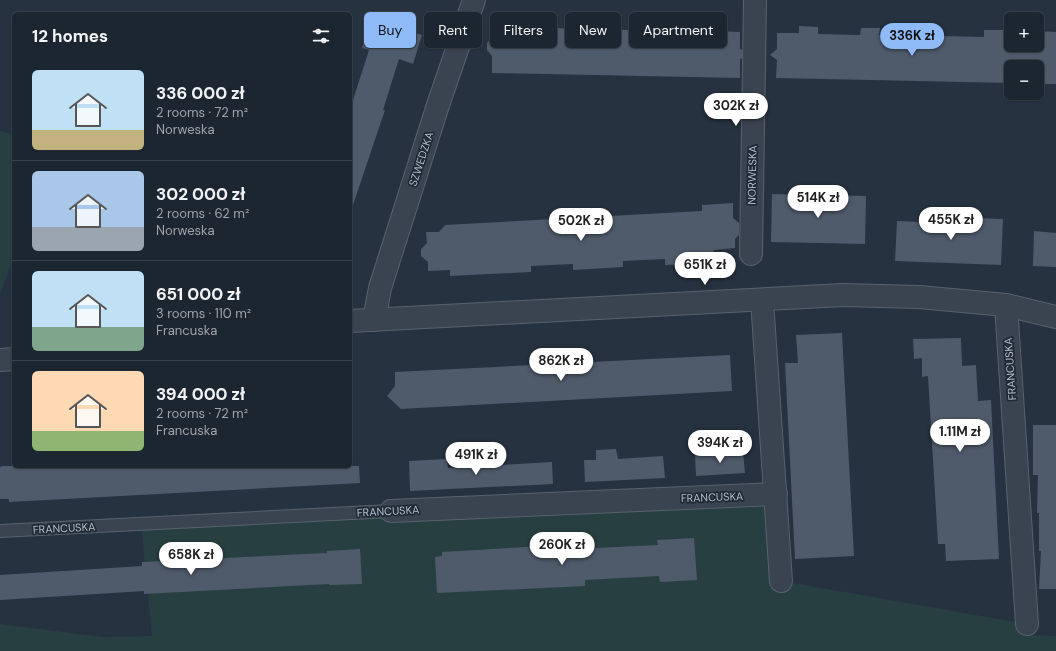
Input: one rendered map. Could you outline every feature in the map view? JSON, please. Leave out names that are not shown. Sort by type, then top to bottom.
[{"type":"street","name":"SZWEDZKA","points":[[374,320],[380,288],[438,106],[474,0]]},
{"type":"street","name":"NORWESKA","points":[[751,254],[755,0]]},
{"type":"street","points":[[352,321],[843,295],[919,297],[1006,305],[1056,317]]},
{"type":"street","points":[[762,300],[781,581]]},
{"type":"street","name":"FRANCUSKA","points":[[1006,305],[1027,624]]},
{"type":"street","points":[[0,360],[12,359]]},
{"type":"street","name":"FRANCUSKA","points":[[391,511],[776,494]]},
{"type":"lane","name":"FRANCUSKA","points":[[0,531],[391,511]]},
{"type":"green space","points":[[0,131],[12,134],[12,261],[0,294]]},
{"type":"green space","points":[[776,494],[782,581],[1027,624],[1028,635],[1056,636],[1056,651],[0,651],[0,624],[103,637],[152,636],[141,524]]},
{"type":"building","points":[[799,26],[818,27],[818,34],[860,35],[861,28],[880,28],[879,35],[922,36],[922,29],[941,29],[940,36],[984,37],[984,30],[1003,30],[1004,52],[1044,52],[1044,31],[1056,32],[1056,84],[1044,84],[1044,60],[1004,60],[1004,83],[776,78],[777,60],[770,55],[777,49],[777,33],[799,33]]},
{"type":"building","points":[[557,28],[565,28],[565,48],[621,48],[621,30],[629,30],[629,48],[727,48],[727,31],[740,32],[740,49],[742,50],[742,58],[740,59],[740,78],[492,73],[492,56],[487,50],[487,43],[490,40],[490,48],[557,48]]},
{"type":"building","points":[[416,33],[422,35],[413,64],[399,59],[383,110],[385,110],[352,205],[352,100],[369,50],[362,48],[364,42],[364,48],[416,48]]},
{"type":"building","points":[[772,194],[866,196],[865,244],[771,242]]},
{"type":"building","points":[[733,203],[733,218],[739,223],[739,235],[735,239],[735,248],[714,250],[714,256],[684,258],[684,264],[665,265],[665,259],[623,261],[623,267],[573,270],[573,264],[531,266],[531,272],[450,276],[450,270],[428,271],[428,262],[421,256],[421,249],[427,243],[426,232],[439,232],[445,225],[702,211],[702,205]]},
{"type":"building","points":[[946,217],[1003,219],[1001,265],[895,261],[897,221],[946,223]]},
{"type":"building","points":[[1034,231],[1056,233],[1056,267],[1033,266]]},
{"type":"building","points":[[842,333],[854,556],[795,559],[785,363],[798,363],[796,335]]},
{"type":"building","points":[[961,338],[962,366],[976,365],[978,401],[991,400],[999,559],[946,561],[945,544],[938,544],[928,376],[922,377],[922,358],[914,359],[913,339]]},
{"type":"building","points":[[730,355],[732,391],[401,409],[387,396],[395,386],[395,372]]},
{"type":"building","points":[[1033,425],[1056,425],[1056,589],[1039,589],[1041,551],[1039,551],[1039,513],[1037,513],[1038,475],[1033,475]]},
{"type":"building","points":[[616,449],[618,459],[663,456],[665,478],[585,482],[584,460],[596,460],[596,450]]},
{"type":"building","points":[[743,452],[745,473],[696,476],[695,454]]},
{"type":"building","points":[[447,459],[448,468],[552,462],[553,484],[410,491],[409,461]]},
{"type":"building","points":[[352,466],[359,466],[360,483],[9,502],[9,499],[0,499],[0,467],[352,468]]},
{"type":"building","points":[[694,538],[697,580],[660,582],[659,576],[585,580],[585,586],[437,593],[435,557],[442,556],[442,552],[574,544],[574,549],[658,545],[657,540]]},
{"type":"building","points":[[360,549],[362,584],[329,584],[144,594],[144,591],[0,600],[0,575],[142,566],[142,562],[327,553],[327,551]]}]
